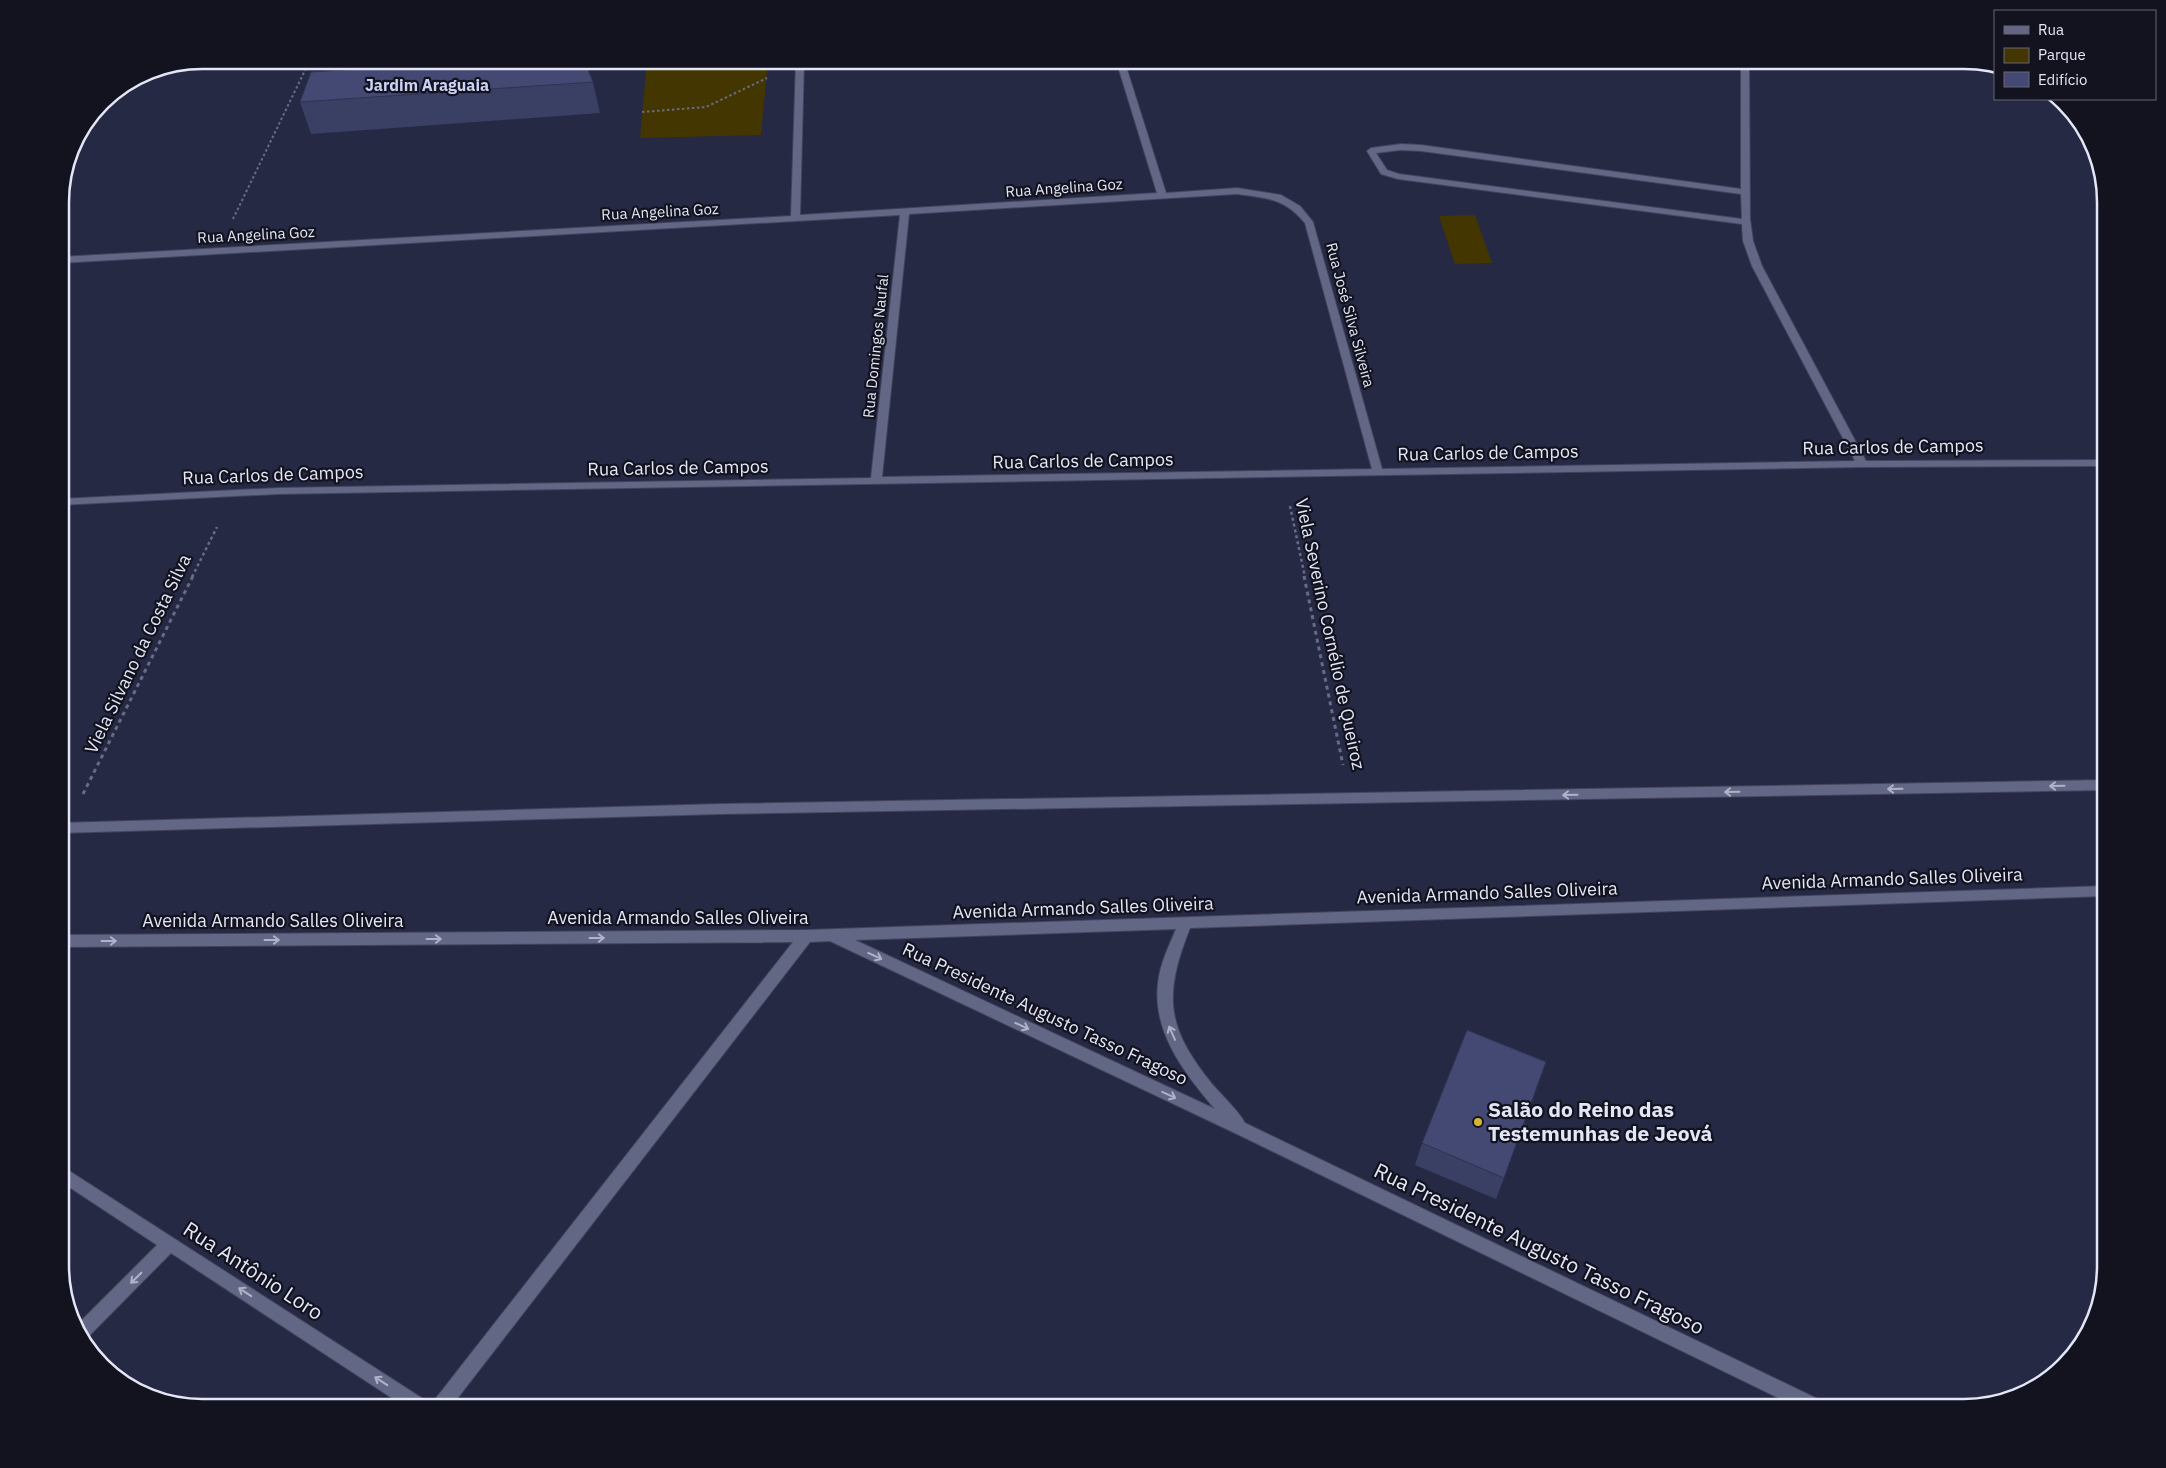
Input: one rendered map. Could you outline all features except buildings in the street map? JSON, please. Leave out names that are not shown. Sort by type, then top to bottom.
[{"type":"street","points":[[795,218],[800,69]]},
{"type":"street","points":[[1123,69],[1162,195]]},
{"type":"street","points":[[1745,69],[1746,222],[1748,241],[1757,266],[1862,464]]},
{"type":"street","points":[[1746,192],[1422,148],[1401,147],[1371,152],[1384,172],[1398,176],[1746,222]]},
{"type":"street","name":"Rua Angelina Goz","points":[[69,259],[905,212],[1162,195],[1237,191],[1261,193]]},
{"type":"street","name":"Rua José Silva Silveira","points":[[1261,193],[1281,198],[1297,208],[1309,222],[1378,472]]},
{"type":"street","name":"Rua Domingos Naufal","points":[[876,482],[905,212]]},
{"type":"street","name":"Rua Carlos de Campos","points":[[69,502],[234,493],[1862,464],[2097,463]]},
{"type":"street","points":[[69,828],[731,809],[2097,785]]},
{"type":"street","name":"Avenida Armando Salles Oliveira","points":[[69,941],[831,936],[2097,891]]},
{"type":"street","name":"Rua Presidente Augusto Tasso Fragoso","points":[[1186,922],[1165,984],[1166,1019],[1179,1048],[1200,1080],[1242,1129]]},
{"type":"street","points":[[445,1399],[806,936]]},
{"type":"street","name":"Rua Presidente Augusto Tasso Fragoso","points":[[831,936],[1242,1129],[1799,1399]]},
{"type":"street","name":"Rua Antônio Loro","points":[[69,1178],[408,1399]]},
{"type":"street","points":[[85,1329],[170,1243]]},
{"type":"path","points":[[218,251],[306,69]]},
{"type":"path","points":[[642,112],[706,107],[768,78]]},
{"type":"path","name":"Viela Severino Cornélio de Queiroz","points":[[1283,474],[1349,799]]},
{"type":"path","name":"Viela Silvano da Costa Silva","points":[[69,818],[234,493]]},
{"type":"green space","points":[[646,69],[767,69],[761,135],[640,138]]},
{"type":"green space","points":[[1475,215],[1492,263],[1455,264],[1439,216]]},
{"type":"place","name":"Salão do Reino das Testemunhas de Jeová","points":[[1478,1122]]},
{"type":"district","name":"Jardim Araguaia","points":[[427,85]]}]
